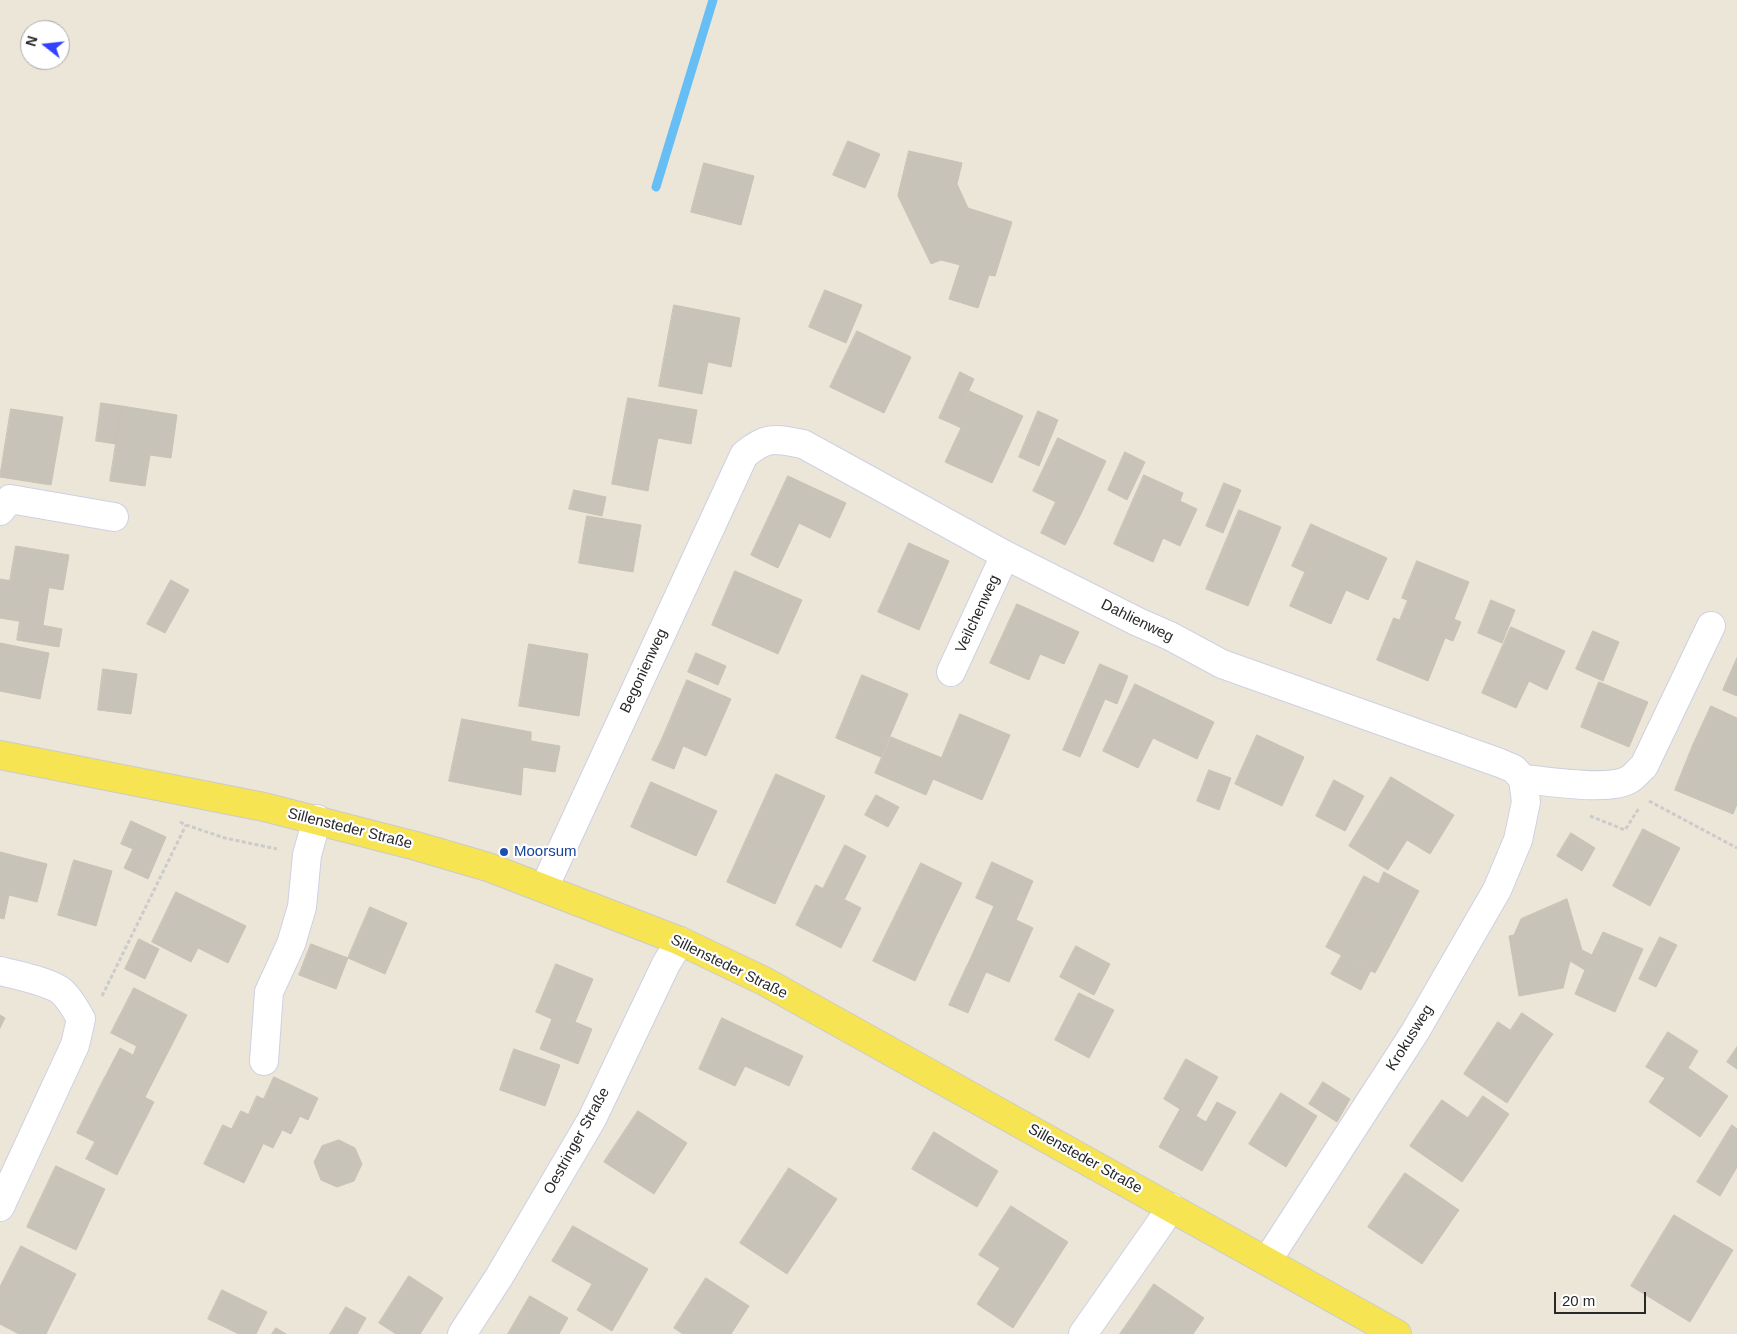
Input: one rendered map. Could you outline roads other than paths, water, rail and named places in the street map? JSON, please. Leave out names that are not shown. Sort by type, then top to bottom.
[{"type":"main road","name":"Sillensteder Straße","points":[[0,755],[316,820],[488,867],[680,942],[764,981],[1398,1334]]},
{"type":"street","name":"Dahlienweg","points":[[744,455],[758,443],[775,440],[803,444],[1005,555],[1222,664],[1500,762],[1514,770],[1524,791]]},
{"type":"street","name":"Begonienweg","points":[[544,888],[744,455]]},
{"type":"street","points":[[0,511],[10,499],[114,517]]},
{"type":"street","name":"Veilchenweg","points":[[951,672],[1005,555]]},
{"type":"street","points":[[1524,791],[1614,785],[1630,779],[1644,766],[1711,626]]},
{"type":"street","name":"Krokusweg","points":[[1267,1262],[1415,1032],[1497,890],[1518,840],[1524,791]]},
{"type":"street","points":[[264,1061],[269,992],[291,944],[302,907],[307,855],[316,820]]},
{"type":"street","name":"Oestringer Straße","points":[[462,1334],[499,1277],[592,1119],[666,964],[680,942]]},
{"type":"street","points":[[0,971],[36,980],[60,990],[75,1007],[81,1019],[75,1045],[0,1207]]},
{"type":"street","points":[[1083,1334],[1171,1207]]},
{"type":"waterway","points":[[656,187],[713,0]]},
{"type":"place","name":"Moorsum","points":[[504,852]]}]
